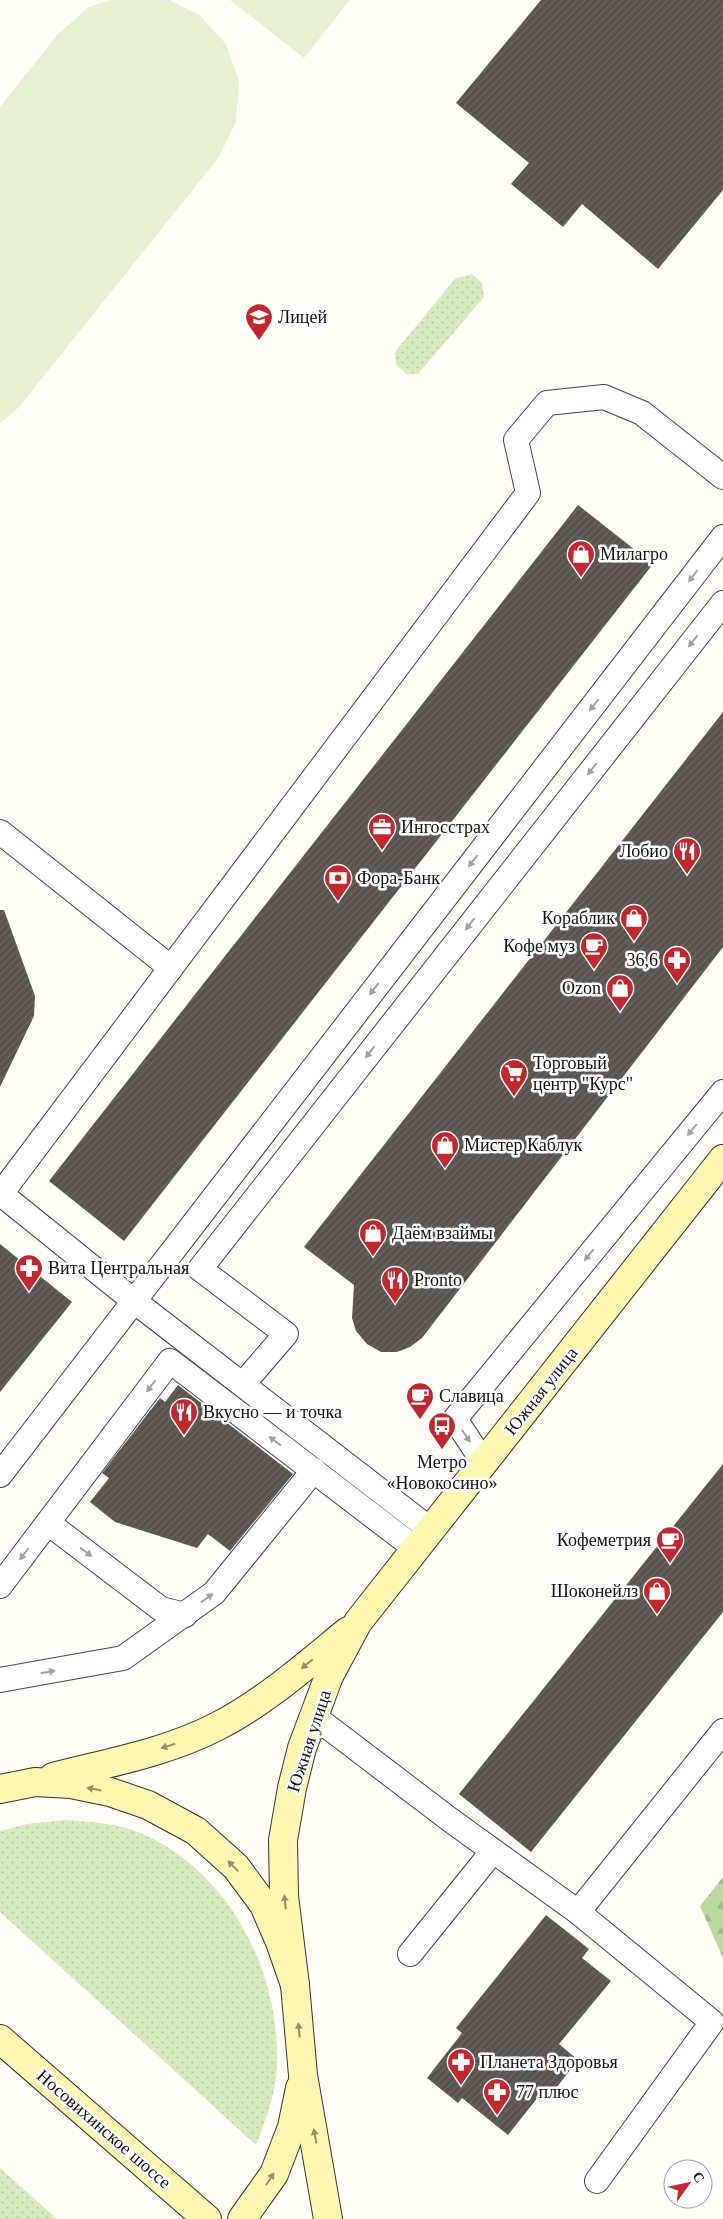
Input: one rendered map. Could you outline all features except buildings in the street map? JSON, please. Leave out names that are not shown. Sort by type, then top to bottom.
[{"type":"street","name":"Южная улица","points":[[295,1985],[284,1896],[283,1840],[302,1748],[329,1676],[358,1622],[723,1159]]},
{"type":"street","name":"Южная улица","points":[[36,1782],[172,1746],[216,1727],[286,1682],[358,1622]]},
{"type":"street","points":[[2,1788],[36,1782],[71,1784],[110,1792],[148,1805],[196,1831],[236,1868],[264,1905],[280,1942],[295,1985],[303,2075],[328,2219]]},
{"type":"street","name":"Носовихинское шоссе","points":[[0,2039],[208,2219]]},
{"type":"street","points":[[242,2219],[274,2174],[292,2128],[303,2075]]},
{"type":"lane","points":[[424,1540],[243,1384],[0,1195],[528,493],[516,440],[547,403],[604,397],[642,413],[723,477]]},
{"type":"lane","points":[[0,1475],[723,537]]},
{"type":"lane","points":[[243,1384],[286,1334],[200,1269],[723,603]]},
{"type":"lane","points":[[0,832],[171,968]]},
{"type":"lane","points":[[484,1463],[455,1419],[723,1092]]},
{"type":"lane","points":[[0,1586],[170,1361],[314,1470],[424,1540]]},
{"type":"lane","points":[[0,1680],[123,1658],[214,1593],[314,1470]]},
{"type":"lane","points":[[48,1523],[161,1609],[184,1615]]},
{"type":"lane","points":[[314,1717],[578,1912],[712,2022],[597,2181]]},
{"type":"lane","points":[[578,1912],[723,1731]]},
{"type":"lane","points":[[410,1954],[493,1851]]},
{"type":"green space","points":[[110,0],[169,0],[199,15],[226,44],[239,82],[236,122],[219,157],[19,407],[0,423],[0,107],[58,34],[89,7]]},
{"type":"green space","points":[[230,0],[350,0],[304,58]]},
{"type":"green space","points":[[472,274],[482,283],[484,297],[418,374],[407,374],[396,365],[395,352],[455,279]]},
{"type":"green space","points":[[65,1820],[124,1827],[143,1834],[174,1851],[201,1873],[224,1899],[244,1929],[259,1961],[270,1995],[276,2030],[277,2065],[275,2086],[267,2116],[256,2145],[0,1912],[0,1831],[27,1824]]},
{"type":"green space","points":[[723,1877],[723,1958],[700,1906]]},
{"type":"green space","points":[[0,2168],[57,2219],[0,2219]]},
{"type":"place","name":"Лицей","points":[[259,341]]},
{"type":"place","name":"Милагро","points":[[581,578]]},
{"type":"place","name":"Ингосстрах","points":[[382,851]]},
{"type":"place","name":"Лобио","points":[[687,875]]},
{"type":"place","name":"Фора-Банк","points":[[338,902]]},
{"type":"place","name":"Кораблик","points":[[634,942]]},
{"type":"place","name":"Кофе муз","points":[[594,970]]},
{"type":"place","name":"36,6","points":[[677,984]]},
{"type":"place","name":"Ozon","points":[[620,1012]]},
{"type":"place","name":"Торговый центр \"Курс\"","points":[[514,1097]]},
{"type":"place","name":"Мистер Каблук","points":[[445,1169]]},
{"type":"place","name":"Даём взаймы","points":[[373,1257]]},
{"type":"place","name":"Вита Центральная","points":[[29,1292]]},
{"type":"place","name":"Pronto","points":[[395,1304]]},
{"type":"place","name":"Славица","points":[[420,1420]]},
{"type":"place","name":"Вкусно — и точка","points":[[184,1436]]},
{"type":"place","name":"Метро «Новокосино»","points":[[442,1450]]},
{"type":"place","name":"Кофеметрия","points":[[670,1564]]},
{"type":"place","name":"Шоконейлз","points":[[657,1615]]},
{"type":"place","name":"Планета Здоровья","points":[[461,2086]]},
{"type":"place","name":"77 плюс","points":[[497,2116]]}]
